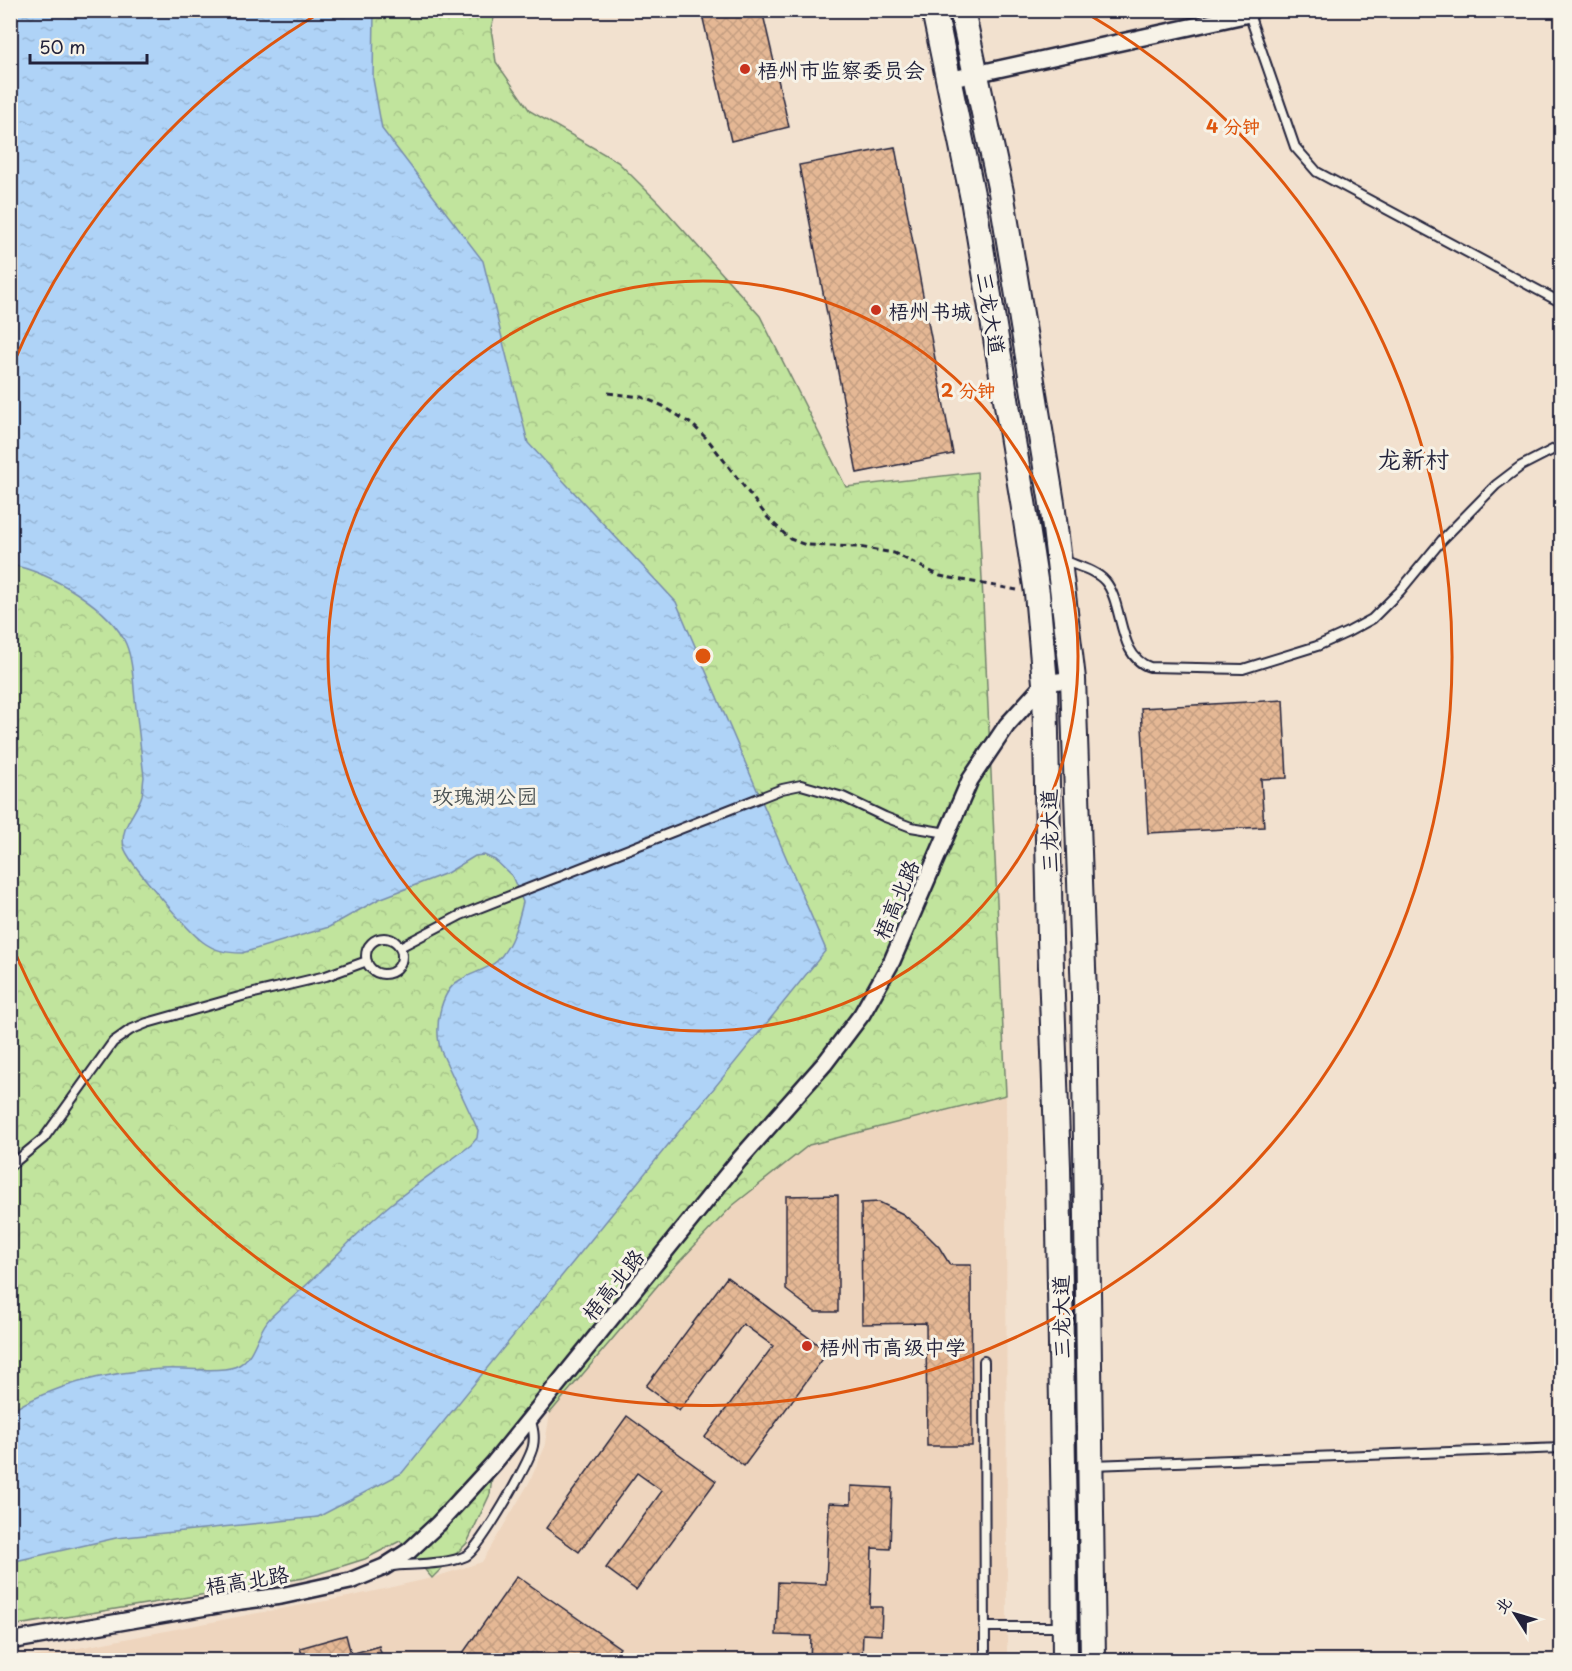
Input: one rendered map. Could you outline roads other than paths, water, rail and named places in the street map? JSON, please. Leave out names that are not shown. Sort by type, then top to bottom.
[{"type":"main road","name":"三龙大道","points":[[934,10],[973,198],[1037,593],[1045,683],[1050,939],[1058,1167],[1065,1660]]},
{"type":"main road","name":"三龙大道","points":[[962,10],[1001,192],[1052,503],[1073,679],[1084,996],[1093,1660]]},
{"type":"street","points":[[948,80],[1250,12]]},
{"type":"street","points":[[1045,683],[1073,679]]},
{"type":"street","name":"梧高北路","points":[[10,1641],[281,1596],[350,1581],[384,1567],[409,1551],[438,1524],[494,1463],[739,1160],[825,1063],[862,1014],[892,961],[970,780],[1006,725],[1045,683]]},
{"type":"lane","points":[[1250,12],[1294,147],[1317,172],[1562,303]]},
{"type":"lane","points":[[1059,559],[1094,573],[1105,581],[1110,589],[1125,638],[1141,664],[1150,667],[1243,669],[1317,646],[1371,619],[1400,591],[1442,540],[1496,485],[1521,466],[1562,445]]},
{"type":"lane","points":[[400,947],[473,910],[782,789],[801,785],[843,797],[885,818],[911,827],[947,833]]},
{"type":"lane","points":[[386,938],[391,939],[400,947],[402,953],[400,964],[386,974],[374,971],[367,961],[367,950],[374,941],[386,938]]},
{"type":"lane","points":[[10,1166],[44,1138],[114,1042],[130,1030],[246,995],[326,976],[367,961]]},
{"type":"lane","points":[[984,1361],[985,1660]]},
{"type":"lane","points":[[384,1567],[455,1560],[468,1555],[487,1530],[533,1448],[534,1433],[530,1419]]},
{"type":"lane","points":[[1092,1465],[1562,1448]]},
{"type":"lane","points":[[984,1627],[1065,1627]]},
{"type":"water","points":[[11,11],[374,11],[373,79],[382,129],[483,261],[528,443],[676,602],[826,950],[402,1473],[318,1517],[116,1538],[11,1562],[11,1411],[46,1393],[103,1376],[162,1369],[213,1370],[239,1365],[245,1361],[253,1349],[266,1322],[363,1229],[391,1204],[471,1145],[477,1138],[478,1130],[441,1051],[438,1022],[443,1002],[453,986],[460,980],[493,964],[507,948],[514,934],[523,902],[512,876],[495,860],[484,855],[475,856],[447,873],[379,899],[329,927],[242,953],[231,953],[212,948],[196,936],[159,896],[128,855],[124,847],[124,833],[140,802],[144,777],[132,671],[126,644],[107,617],[77,593],[42,575],[11,565]]},
{"type":"place","name":"梧州市监察委员会","points":[[745,69]]},
{"type":"place","name":"梧州书城","points":[[876,310]]},
{"type":"place","name":"梧州市高级中学","points":[[807,1346]]},
{"type":"district","name":"龙新村","points":[[1413,458]]},
{"type":"park label","name":"玫瑰湖公园","points":[[485,795]]}]
